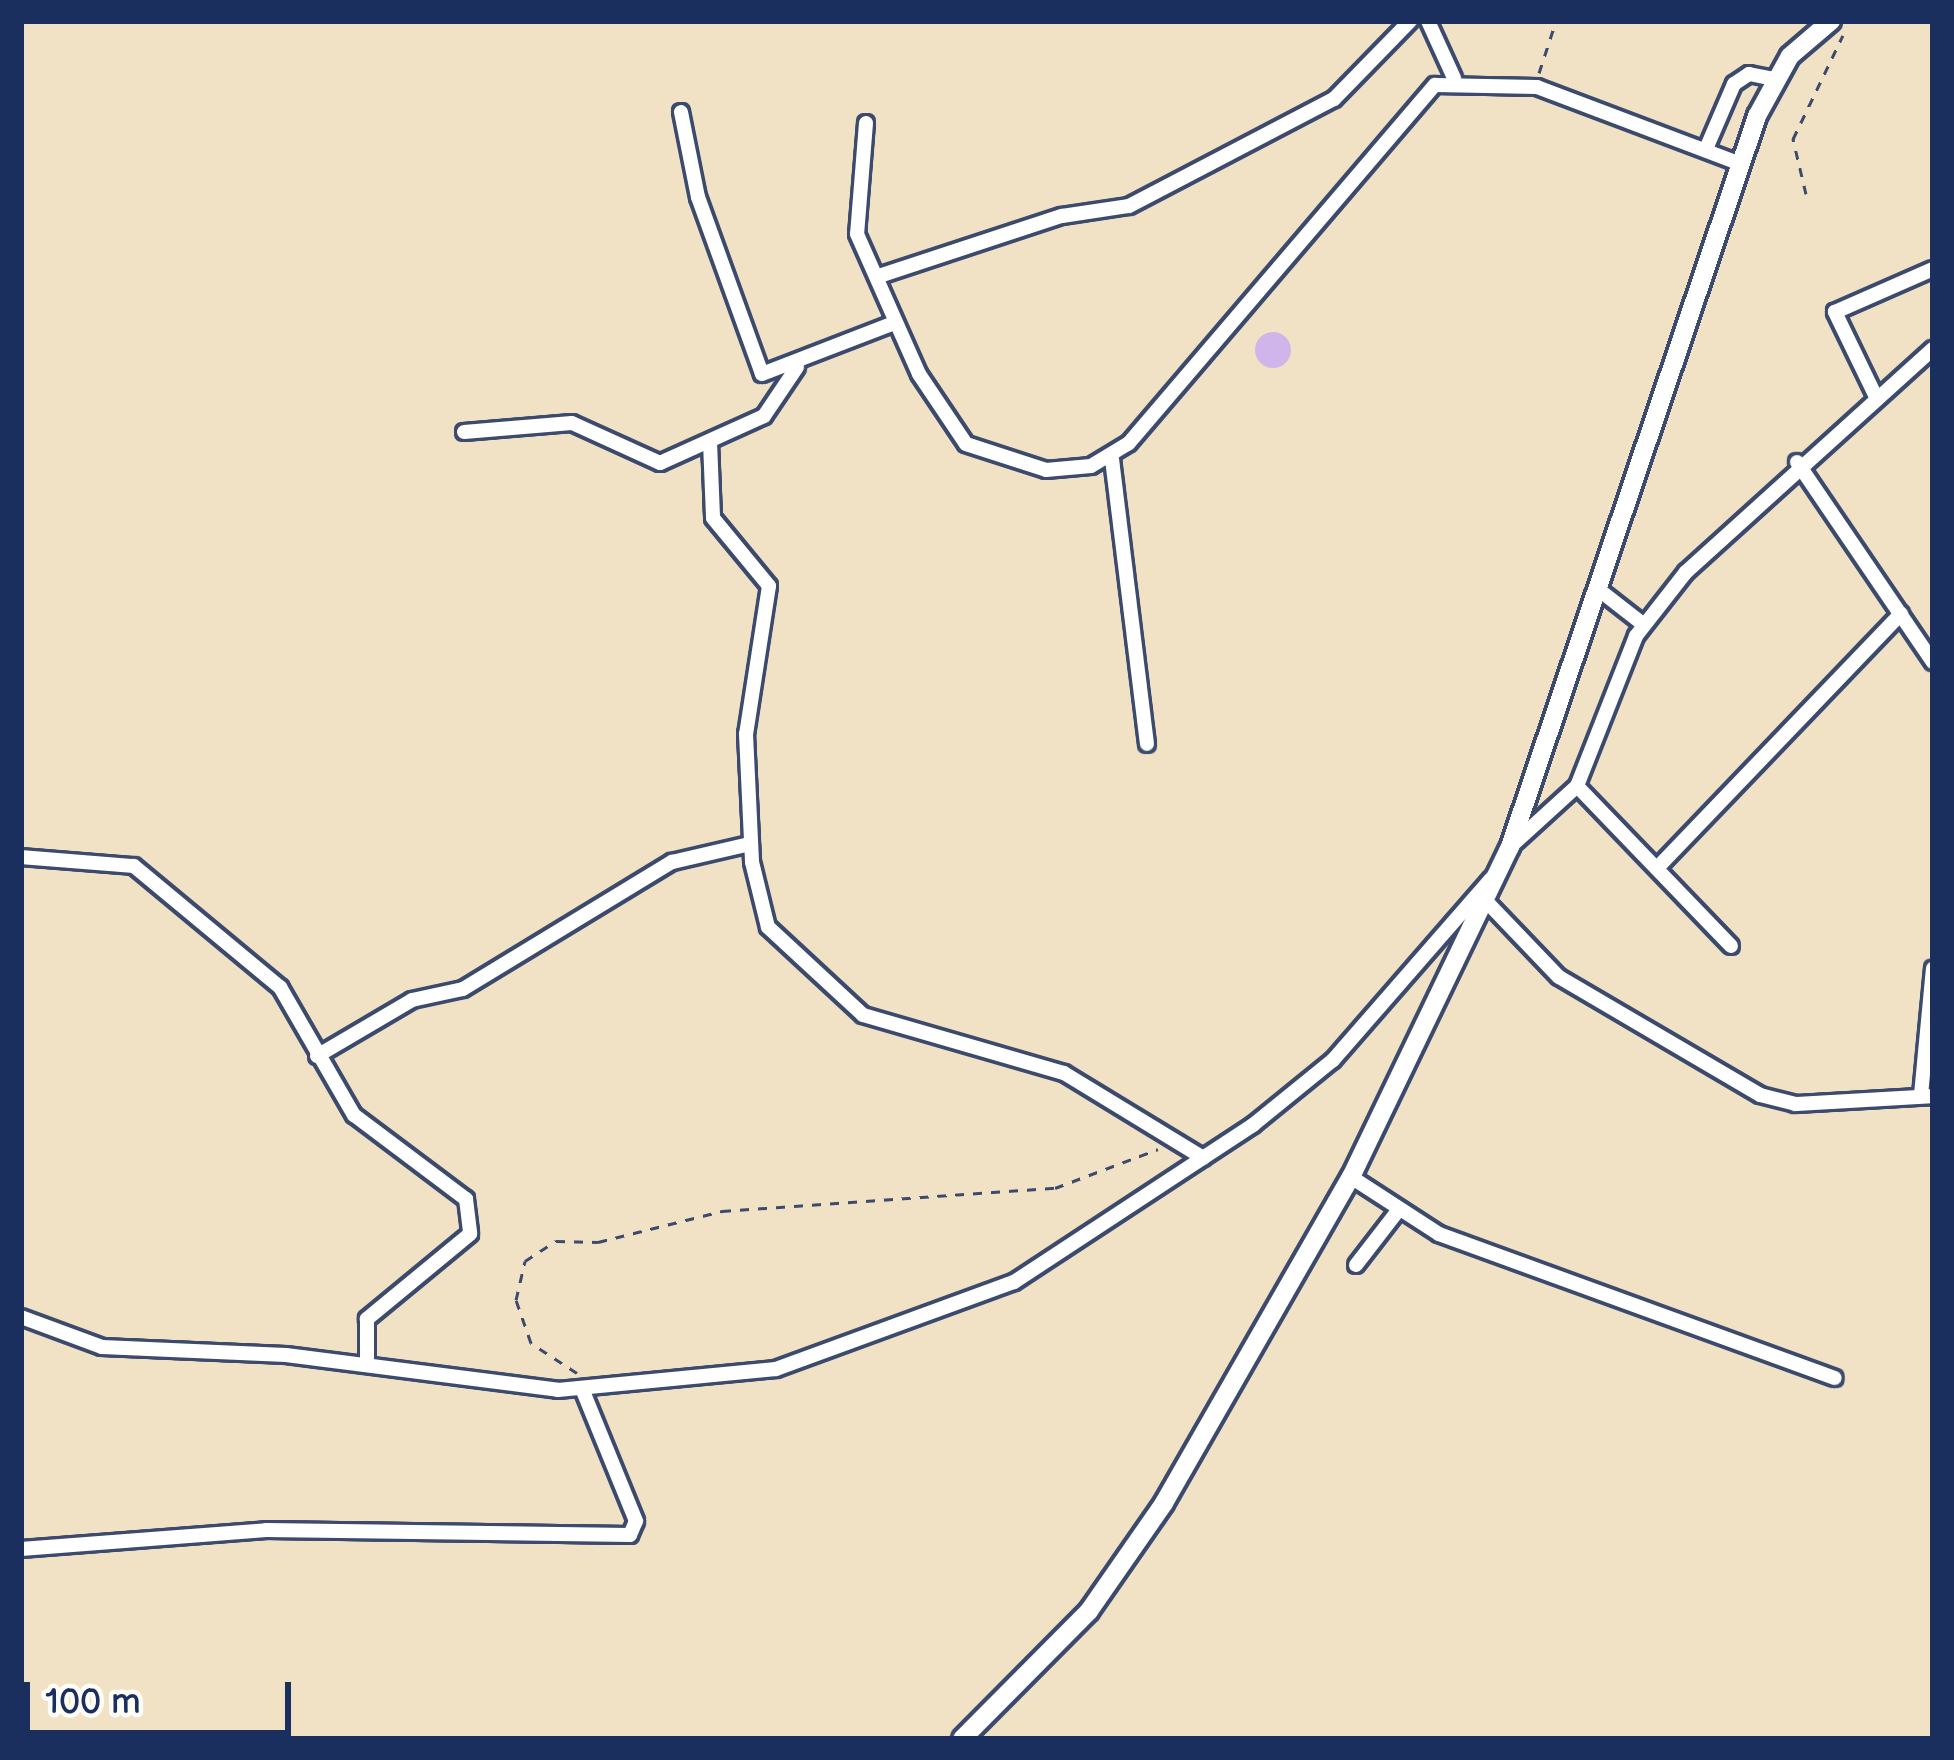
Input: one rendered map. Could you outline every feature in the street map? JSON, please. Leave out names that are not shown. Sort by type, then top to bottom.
[{"type":"street","points":[[879,276],[1062,216],[1129,206],[1334,99],[1409,21]]},
{"type":"street","points":[[1428,21],[1454,78]]},
{"type":"street","points":[[962,1739],[1064,1640],[1152,1521],[1351,1177],[1510,847],[1738,163],[1774,80],[1831,21]]},
{"type":"street","points":[[1706,149],[1734,84],[1749,74],[1774,80]]},
{"type":"street","points":[[866,123],[856,226],[894,323],[976,451],[1046,470],[1112,458],[1362,162],[1454,78],[1537,87],[1738,163]]},
{"type":"street","points":[[681,112],[752,357],[769,377],[894,323]]},
{"type":"street","points":[[1877,399],[1835,312],[1933,269]]},
{"type":"street","points":[[1510,847],[1577,786],[1645,625],[1797,461],[1933,349]]},
{"type":"street","points":[[464,432],[581,424],[656,463],[710,442],[772,409],[797,368]]},
{"type":"street","points":[[710,442],[713,518],[769,586],[746,690],[750,844],[764,920],[840,1000],[935,1041],[1064,1073],[1169,1144],[1203,1158]]},
{"type":"street","points":[[1112,458],[1148,744]]},
{"type":"street","points":[[1797,461],[1933,662]]},
{"type":"street","points":[[1598,589],[1645,625]]},
{"type":"street","points":[[1658,867],[1901,614]]},
{"type":"street","points":[[1577,786],[1731,946]]},
{"type":"street","points":[[317,1057],[416,998],[464,989],[672,862],[750,844]]},
{"type":"street","points":[[21,857],[134,866],[280,987],[354,1115],[453,1184],[473,1217],[466,1238],[375,1305],[363,1333],[367,1363]]},
{"type":"street","points":[[21,1317],[102,1347],[367,1363],[583,1391],[631,1377],[756,1374],[989,1293],[1203,1158],[1334,1060],[1500,870]]},
{"type":"street","points":[[1486,901],[1559,977],[1744,1088],[1795,1104],[1927,1096],[1933,969]]},
{"type":"street","points":[[1351,1177],[1397,1212],[1835,1378]]},
{"type":"street","points":[[1356,1265],[1397,1212]]},
{"type":"street","points":[[21,1549],[266,1530],[630,1535],[636,1521],[583,1391]]},
{"type":"path","points":[[1537,87],[1556,21]]},
{"type":"path","points":[[1806,194],[1793,139],[1844,21]]},
{"type":"path","points":[[583,1391],[520,1321],[517,1282],[539,1247],[722,1211],[1055,1188],[1169,1144]]},
{"type":"building","points":[[1273,332],[1286,337],[1291,350],[1286,363],[1273,368],[1260,363],[1255,350],[1260,337]]}]
